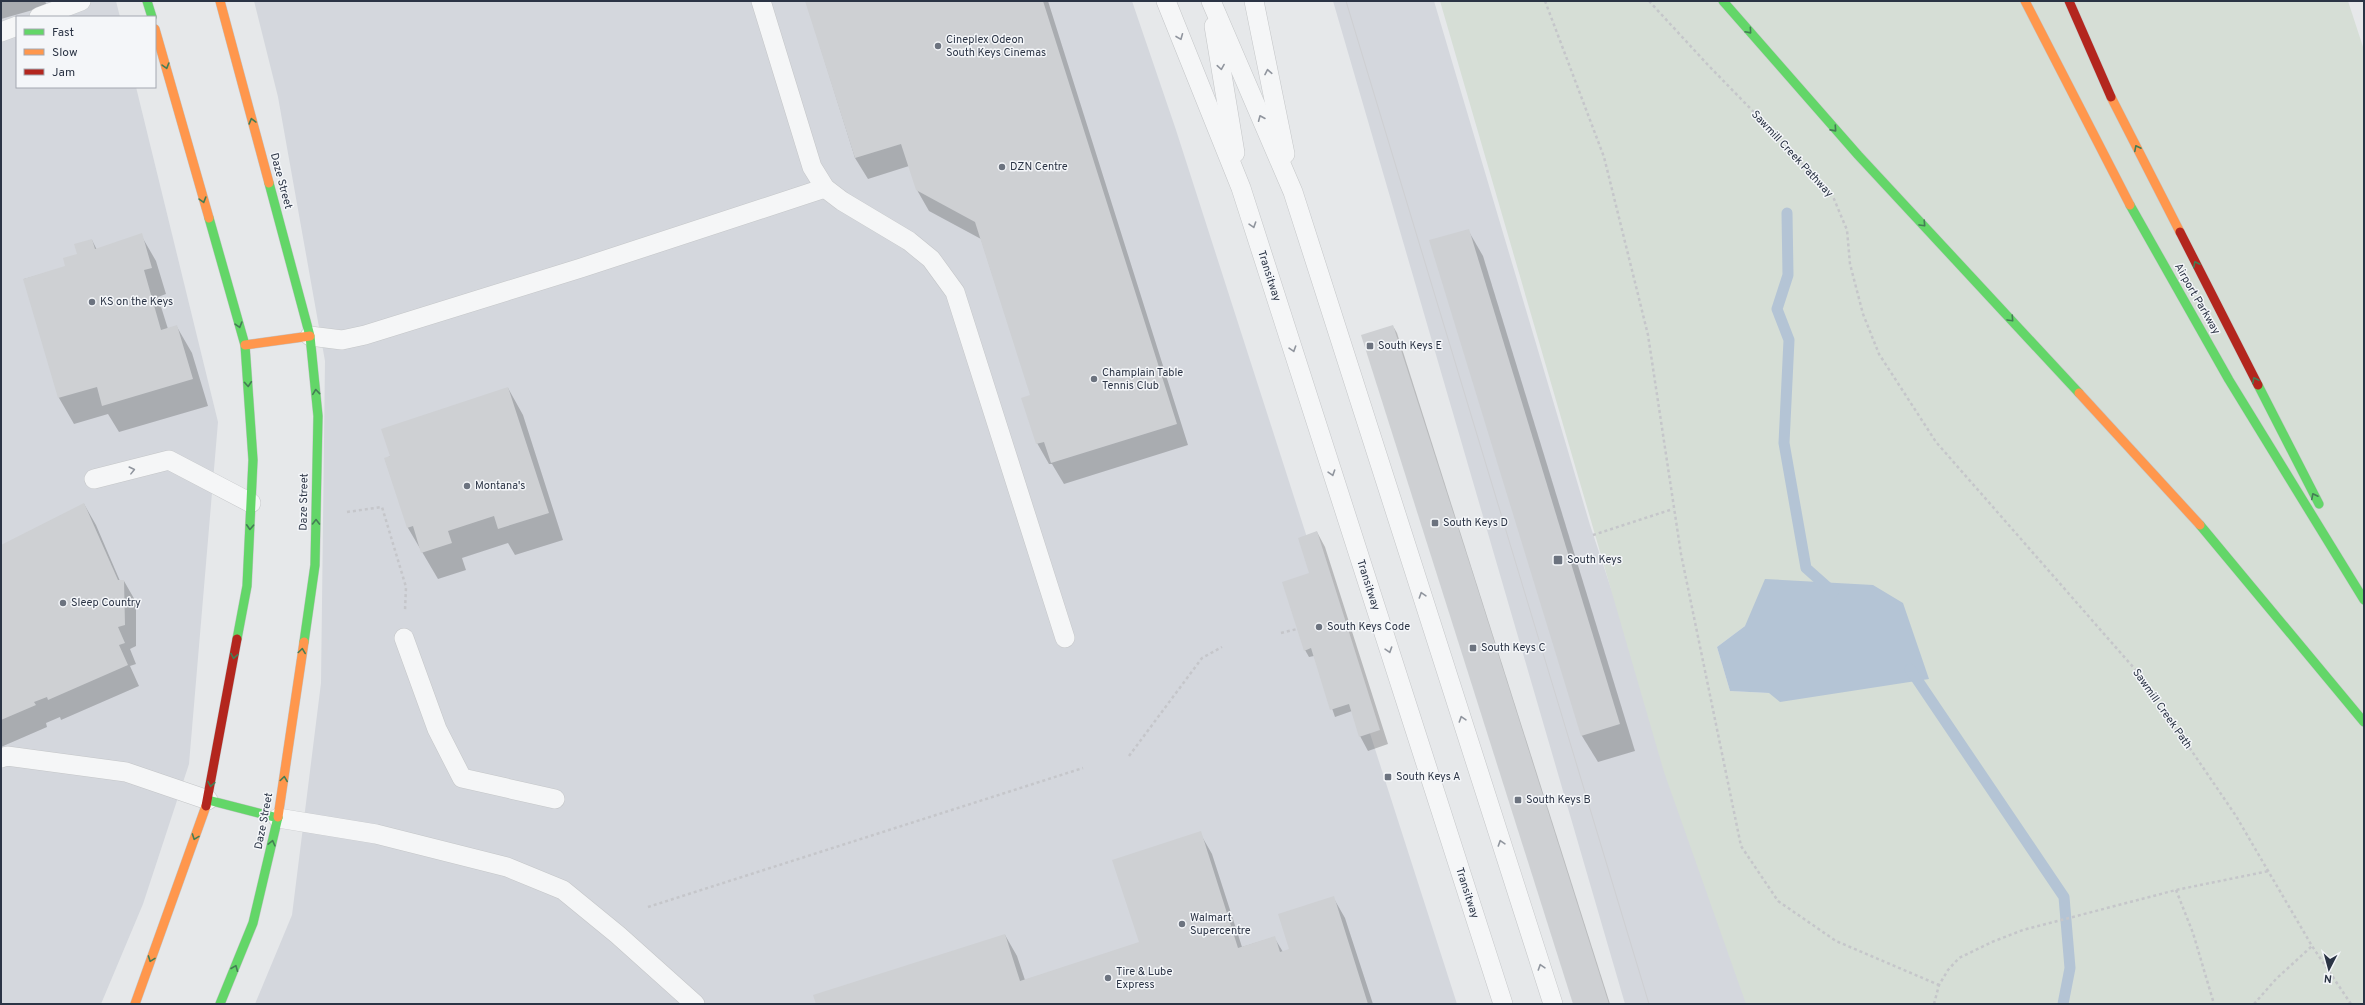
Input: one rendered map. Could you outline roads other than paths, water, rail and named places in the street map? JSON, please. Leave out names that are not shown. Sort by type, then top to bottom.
[{"type":"main road","points":[[147,1],[152,16]]},
{"type":"main road","name":"Daze Street","points":[[220,1],[310,336],[318,416],[314,565],[278,818],[253,923],[220,1004]]},
{"type":"main road","points":[[1724,1],[1848,144],[2212,538],[2364,722]]},
{"type":"main road","name":"Airport Parkway","points":[[2025,1],[2101,153],[2176,286],[2264,440],[2364,600]]},
{"type":"main road","points":[[2069,1],[2106,87],[2322,510]]},
{"type":"main road","points":[[135,1004],[208,800],[246,586],[253,460],[245,345],[156,33]]},
{"type":"main road","points":[[245,345],[310,336]]},
{"type":"main road","points":[[2329,524],[2364,593]]},
{"type":"main road","points":[[208,800],[278,818]]},
{"type":"lane","points":[[43,16],[81,1]]},
{"type":"lane","points":[[761,1],[812,167],[825,188],[842,201],[908,242],[931,259],[955,292],[1065,638]]},
{"type":"lane","name":"Transitway","points":[[1166,1],[1241,188],[1503,1004]]},
{"type":"lane","name":"Transitway","points":[[1210,1],[1241,188]]},
{"type":"lane","name":"Transitway","points":[[1210,1],[1293,192],[1553,1004]]},
{"type":"lane","name":"Transitway","points":[[1254,1],[1293,192]]},
{"type":"lane","points":[[1,32],[16,26]]},
{"type":"lane","points":[[310,336],[342,340],[366,335],[581,268],[825,188]]},
{"type":"lane","points":[[94,479],[169,460],[251,503]]},
{"type":"lane","points":[[404,638],[437,729],[462,778],[555,799]]},
{"type":"lane","points":[[1,758],[7,756],[126,772],[208,800]]},
{"type":"lane","points":[[278,818],[376,834],[507,866],[562,890],[618,935],[695,1004]]},
{"type":"water","points":[[1765,579],[1873,585],[1903,603],[1929,679],[1780,702],[1769,693],[1730,691],[1717,647],[1745,626]]},
{"type":"waterway","points":[[1787,213],[1788,275],[1777,309],[1789,340],[1784,443],[1806,568],[1833,592]]},
{"type":"waterway","points":[[1910,669],[2064,897],[2070,968],[2063,1004]]},
{"type":"tram line","points":[[1346,1],[1649,1004]]},
{"type":"place","name":"Cineplex Odeon South Keys Cinemas","points":[[938,46]]},
{"type":"place","name":"DZN Centre","points":[[1002,167]]},
{"type":"place","name":"KS on the Keys","points":[[92,302]]},
{"type":"place","name":"South Keys E","points":[[1370,346]]},
{"type":"place","name":"Champlain Table Tennis Club","points":[[1094,379]]},
{"type":"place","name":"Montana's","points":[[467,486]]},
{"type":"place","name":"South Keys D","points":[[1435,523]]},
{"type":"place","name":"South Keys","points":[[1558,560]]},
{"type":"place","name":"Sleep Country","points":[[63,603]]},
{"type":"place","name":"South Keys Code","points":[[1319,627]]},
{"type":"place","name":"South Keys C","points":[[1473,648]]},
{"type":"place","name":"South Keys A","points":[[1388,777]]},
{"type":"place","name":"South Keys B","points":[[1518,800]]},
{"type":"place","name":"Walmart Supercentre","points":[[1182,924]]},
{"type":"place","name":"Tire & Lube Express","points":[[1108,978]]}]
